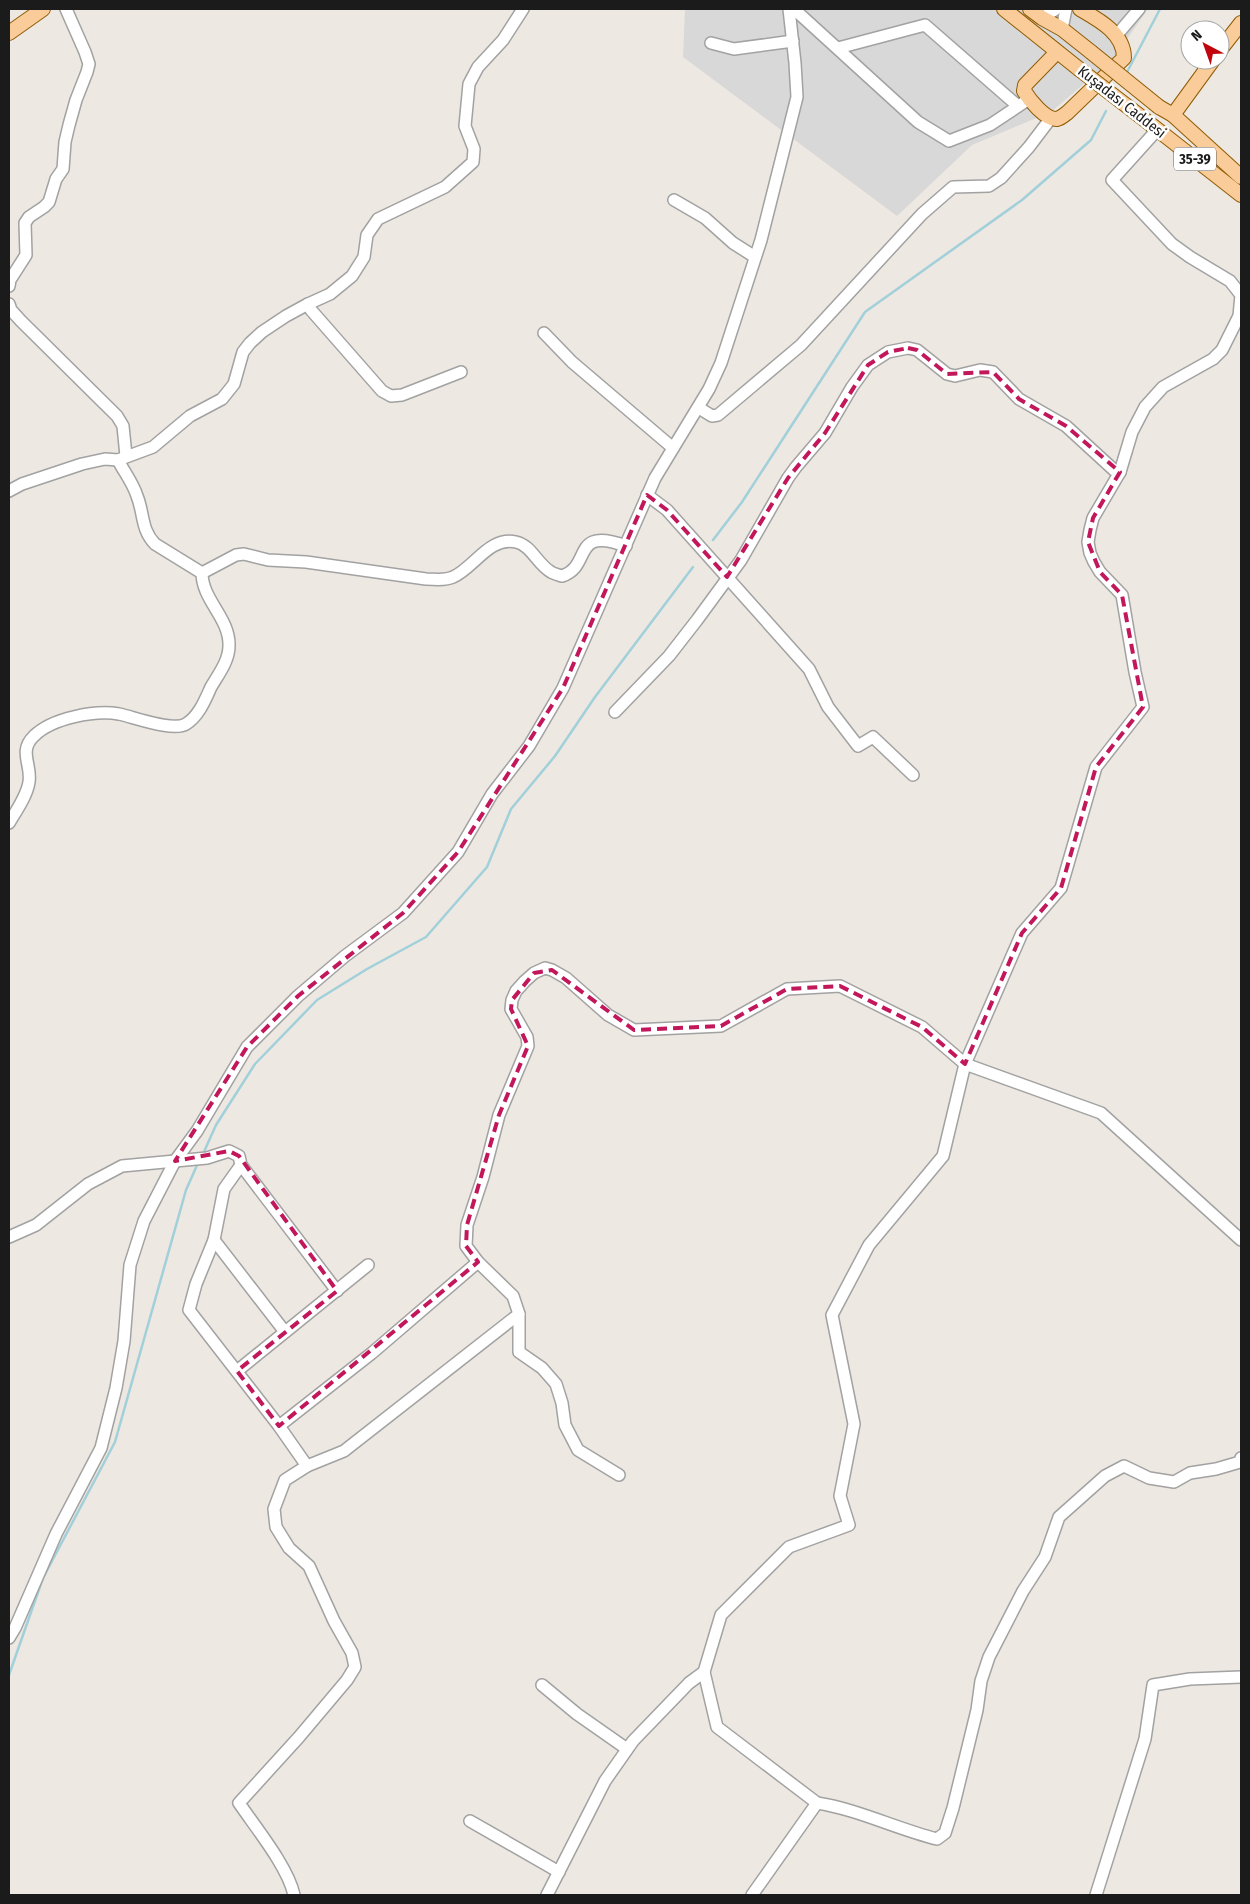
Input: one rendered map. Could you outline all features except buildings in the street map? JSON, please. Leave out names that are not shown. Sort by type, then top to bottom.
[{"type":"main road","points":[[9,33],[43,9]]},
{"type":"main road","name":"Kuşadası Caddesi","points":[[1004,9],[1241,195]]},
{"type":"main road","name":"Kuşadası Caddesi","points":[[1030,9],[1062,29],[1159,107],[1173,114],[1241,176]]},
{"type":"main road","points":[[1057,52],[1025,84],[1023,102],[1032,104],[1051,118],[1059,119],[1068,113],[1124,58],[1124,48],[1116,36],[1104,23],[1080,9]]},
{"type":"main road","points":[[1230,37],[1241,23]]},
{"type":"main road","points":[[1173,114],[1206,70]]},
{"type":"street","points":[[9,286],[10,280],[26,255],[26,223],[29,217],[49,202],[56,179],[63,169],[68,125],[89,64],[66,9]]},
{"type":"street","points":[[9,491],[22,484],[82,464],[105,459],[122,458],[153,447],[190,416],[222,399],[234,384],[244,352],[250,342],[262,332],[308,304],[330,294],[352,276],[364,256],[367,235],[378,219],[445,187],[473,162],[474,149],[464,126],[470,84],[478,67],[503,40],[523,9]]},
{"type":"street","points":[[9,1638],[56,1534],[101,1448],[116,1388],[124,1341],[130,1265],[144,1222],[175,1161],[197,1131],[247,1047],[298,996],[345,956],[403,913],[458,852],[492,794],[529,746],[563,688],[655,478],[699,408],[721,363],[761,240],[797,96],[789,9]]},
{"type":"street","points":[[794,9],[918,122],[949,141],[990,125],[1023,102],[925,25],[838,48]]},
{"type":"street","points":[[1042,18],[1056,9]]},
{"type":"street","points":[[1062,29],[1066,9]]},
{"type":"street","points":[[1116,36],[1139,9]]},
{"type":"street","points":[[711,43],[734,49],[793,41]]},
{"type":"street","points":[[699,408],[712,416],[718,415],[801,345],[922,214],[953,187],[989,186],[1001,178],[1029,147],[1051,118]]},
{"type":"street","points":[[1153,127],[1112,180],[1172,244],[1230,281],[1241,295],[1241,303],[1239,316],[1222,350],[1213,359],[1163,387],[1145,407],[1132,432],[1120,472],[1092,518],[1088,542],[1090,553],[1100,572],[1122,595],[1143,707],[1096,766],[1061,888],[1022,933],[965,1064],[942,1156],[869,1245],[832,1315],[854,1424],[840,1496],[849,1526],[789,1547],[721,1616],[704,1672],[717,1728],[817,1803],[835,1806],[937,1839],[944,1833],[966,1756],[981,1681],[989,1657],[1023,1591],[1045,1557],[1059,1517],[1105,1476],[1124,1466],[1149,1478],[1174,1482],[1190,1473],[1216,1469],[1240,1462],[1241,1458]]},
{"type":"street","points":[[674,200],[705,218],[733,243],[755,257]]},
{"type":"street","points":[[9,304],[11,310],[21,321],[117,416],[123,426],[122,458],[137,496],[148,538],[202,573]]},
{"type":"street","points":[[308,304],[311,310],[382,391],[391,396],[402,395],[461,372]]},
{"type":"street","points":[[544,333],[572,362],[673,448]]},
{"type":"street","points":[[615,712],[669,656],[741,560],[792,473],[825,433],[852,387],[868,365],[888,352],[908,348],[917,350],[947,374],[955,376],[980,370],[992,372],[1019,399],[1066,426],[1114,470],[1120,472]]},
{"type":"street","points":[[647,495],[667,510],[808,669],[828,706],[858,746],[873,737],[913,775]]},
{"type":"street","points":[[202,573],[236,555],[244,554],[268,560],[306,562],[445,580],[462,572],[492,547],[500,543],[514,541],[523,544],[551,572],[562,576],[573,570],[585,546],[591,542],[609,540],[626,546]]},
{"type":"street","points":[[9,822],[29,784],[30,775],[25,752],[28,744],[33,736],[45,727],[67,719],[90,714],[117,714],[179,727],[185,725],[199,711],[227,657],[229,645],[223,622],[207,594],[202,573]]},
{"type":"street","points":[[619,1475],[578,1450],[565,1425],[562,1403],[556,1384],[542,1368],[519,1352],[519,1314],[513,1296],[478,1262],[466,1246],[467,1225],[483,1177],[499,1115],[528,1046],[527,1037],[511,1009],[512,1000],[516,991],[525,981],[534,973],[544,968],[566,978],[608,1015],[634,1030],[721,1026],[786,989],[840,986],[922,1027],[965,1064],[1101,1113],[1241,1240]]},
{"type":"street","points":[[9,1237],[36,1225],[88,1184],[122,1166],[207,1158],[229,1152],[239,1156],[241,1165],[337,1291]]},
{"type":"street","points":[[241,1165],[224,1189],[214,1240],[196,1284],[189,1310],[280,1426],[307,1466]]},
{"type":"street","points":[[214,1240],[285,1332]]},
{"type":"street","points":[[280,1426],[372,1353],[478,1262]]},
{"type":"street","points":[[237,1370],[368,1265]]},
{"type":"street","points":[[294,1895],[292,1886],[280,1865],[239,1803],[299,1737],[347,1680],[355,1667],[352,1654],[334,1621],[309,1566],[289,1548],[276,1527],[274,1509],[285,1480],[307,1466],[344,1451],[519,1314]]},
{"type":"street","points":[[547,1895],[604,1781],[633,1741],[689,1683],[704,1672]]},
{"type":"street","points":[[1096,1895],[1145,1739],[1153,1685],[1190,1679],[1241,1677]]},
{"type":"street","points":[[542,1685],[577,1714],[627,1750]]},
{"type":"street","points":[[752,1895],[817,1803]]},
{"type":"street","points":[[470,1821],[559,1872]]},
{"type":"highlighted area","points":[[908,348],[917,350],[947,374],[993,372],[1019,399],[1066,426],[1120,472],[1093,518],[1088,542],[1100,572],[1122,595],[1143,707],[1096,767],[1061,888],[1022,933],[965,1064],[922,1027],[840,986],[787,989],[721,1026],[634,1030],[552,970],[534,973],[512,1000],[511,1009],[528,1046],[499,1115],[467,1225],[466,1246],[478,1262],[279,1426],[237,1371],[337,1291],[239,1156],[229,1151],[175,1161],[247,1047],[298,996],[403,913],[458,852],[563,688],[647,495],[667,510],[727,577],[788,478],[825,433],[868,365],[888,352]]},
{"type":"shaded area","points":[[685,9],[1148,9],[1113,59],[1051,112],[972,145],[897,216],[683,57]]},
{"type":"waterway","points":[[1126,74],[1160,9]]},
{"type":"waterway","points":[[713,540],[742,502],[865,312],[1022,200],[1091,140],[1106,111]]},
{"type":"waterway","points":[[203,1154],[216,1125],[255,1064],[317,1000],[367,969],[426,937],[487,867],[511,809],[555,756],[595,697],[693,567]]},
{"type":"waterway","points":[[9,1675],[43,1578],[115,1442],[186,1190],[198,1163]]}]
